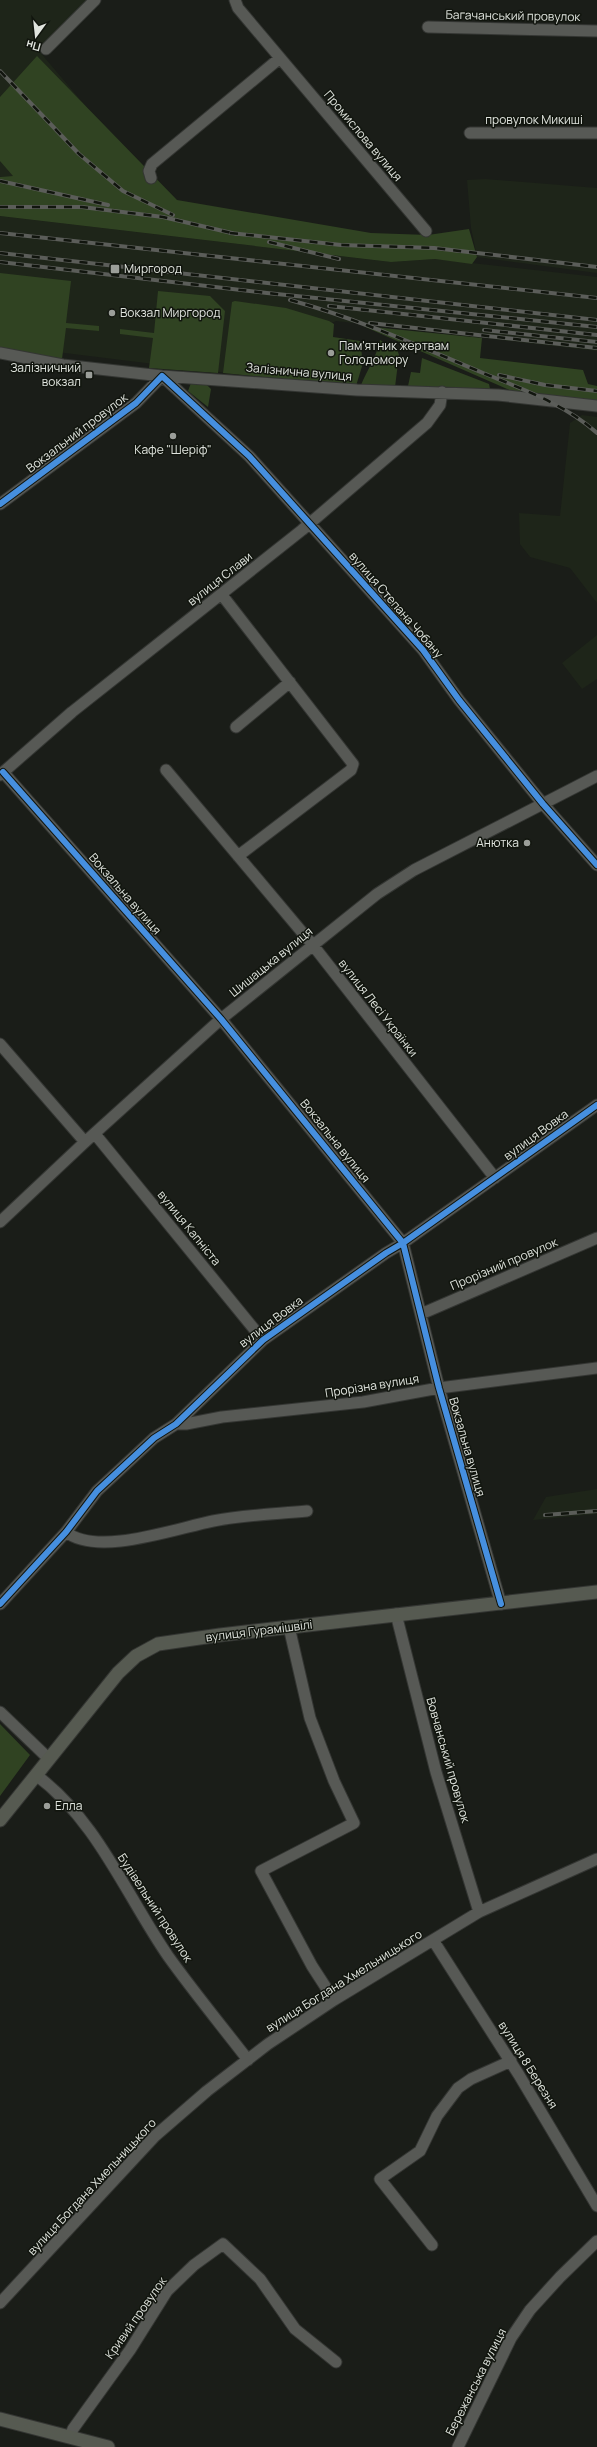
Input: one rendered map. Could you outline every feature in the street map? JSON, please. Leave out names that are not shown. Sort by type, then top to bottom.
[{"type":"main road","name":"вулиця Гурамішвілі","points":[[0,1820],[118,1673],[136,1656],[158,1644],[396,1614],[501,1604],[597,1592]]},
{"type":"main road","points":[[0,2419],[108,2447]]},
{"type":"street","points":[[46,49],[95,0]]},
{"type":"street","name":"Промислова вулиця","points":[[235,0],[238,8],[426,231]]},
{"type":"street","name":"Багачанський провулок","points":[[428,27],[597,30]]},
{"type":"street","points":[[151,178],[149,171],[152,164],[280,58]]},
{"type":"street","name":"провулок Микиші","points":[[470,133],[597,133]]},
{"type":"street","name":"Залізнична вулиця","points":[[0,353],[63,365],[162,376],[360,390],[498,395],[597,406]]},
{"type":"street","name":"Вокзальний провулок","points":[[0,504],[136,403],[162,376]]},
{"type":"street","name":"вулиця Степана Чобану","points":[[162,376],[249,456],[423,650],[459,700],[543,804],[597,865]]},
{"type":"street","name":"вулиця Слави","points":[[2,774],[72,712],[310,524],[427,423],[440,405],[442,392]]},
{"type":"street","points":[[222,595],[352,760],[352,768],[238,856]]},
{"type":"street","points":[[236,727],[290,682]]},
{"type":"street","name":"вулиця Лесі Українки","points":[[166,770],[312,944],[496,1178]]},
{"type":"street","name":"Вокзальна вулиця","points":[[2,774],[221,1020],[404,1243],[439,1388],[501,1604]]},
{"type":"street","name":"Шишацька вулиця","points":[[0,1222],[84,1142],[95,1134],[221,1020],[312,944],[377,894],[414,870],[597,776]]},
{"type":"street","points":[[0,1044],[84,1142]]},
{"type":"street","name":"вулиця Вовка","points":[[0,1604],[66,1532],[97,1491],[154,1438],[176,1424],[263,1340],[386,1253],[404,1243],[597,1105]]},
{"type":"street","name":"вулиця Капніста","points":[[95,1134],[263,1340]]},
{"type":"street","name":"Прорізний провулок","points":[[421,1314],[597,1238]]},
{"type":"street","name":"Прорізна вулиця","points":[[176,1424],[186,1424],[222,1417],[363,1402],[439,1388],[597,1368]]},
{"type":"street","points":[[66,1532],[72,1537],[82,1540],[126,1541],[214,1521],[307,1511]]},
{"type":"street","name":"Вовчанський провулок","points":[[396,1614],[436,1772],[479,1912]]},
{"type":"street","points":[[289,1627],[310,1718],[334,1782],[354,1823],[261,1871],[300,1940],[312,1966],[334,2000]]},
{"type":"street","points":[[0,1712],[49,1759]]},
{"type":"street","name":"Будівельний провулок","points":[[36,1775],[65,1800],[95,1838],[168,1956],[248,2060]]},
{"type":"street","name":"вулиця Богдана Хмельницького","points":[[0,2303],[155,2136],[248,2060],[334,2000],[479,1912],[597,1859]]},
{"type":"street","name":"вулиця 8 Березня","points":[[433,1940],[511,2061],[597,2206]]},
{"type":"street","points":[[432,2245],[380,2179],[420,2151],[437,2116],[458,2088],[470,2079],[511,2061]]},
{"type":"street","name":"Бережанська вулиця","points":[[458,2447],[511,2338],[530,2310],[560,2277],[597,2241]]},
{"type":"street","name":"Кривий провулок","points":[[70,2437],[73,2429],[130,2350],[167,2291],[194,2265],[223,2244],[260,2279],[295,2329],[336,2362]]},
{"type":"shaded area","points":[[0,0],[86,0],[39,51],[139,169],[0,177]]},
{"type":"shaded area","points":[[485,179],[597,188],[597,273],[477,257],[471,228],[467,180]]},
{"type":"shaded area","points":[[0,216],[391,262],[435,259],[597,277],[597,351],[336,321],[227,373],[0,345]]},
{"type":"shaded area","points":[[582,415],[597,417],[597,603],[570,568],[530,557],[520,544],[519,513],[560,516],[570,423]]},
{"type":"shaded area","points":[[597,635],[597,679],[582,689],[562,663]]},
{"type":"shaded area","points":[[597,1489],[597,1514],[533,1520],[546,1497]]},
{"type":"green space","points":[[37,56],[177,200],[371,233],[428,235],[469,229],[477,257],[472,264],[435,259],[391,262],[0,216],[0,177],[13,176],[0,161],[0,97]]},
{"type":"green space","points":[[0,273],[71,281],[66,323],[99,326],[99,331],[66,328],[62,359],[0,349]]},
{"type":"green space","points":[[158,291],[210,296],[225,311],[218,373],[149,368],[153,338],[120,334],[120,329],[154,333]]},
{"type":"green space","points":[[235,301],[286,308],[329,321],[334,324],[333,337],[360,341],[363,363],[356,386],[223,373],[232,302]]},
{"type":"green space","points":[[363,326],[482,338],[480,358],[583,370],[588,384],[597,386],[597,401],[514,392]]},
{"type":"green space","points":[[380,340],[397,349],[399,355],[395,387],[361,385],[379,346]]},
{"type":"green space","points":[[422,358],[489,384],[490,389],[408,386],[411,372],[420,373]]},
{"type":"green space","points":[[191,383],[206,384],[211,389],[208,407],[188,391]]},
{"type":"green space","points":[[0,1724],[30,1755],[0,1796]]},
{"type":"railway","points":[[0,71],[79,154],[123,191],[173,215]]},
{"type":"railway","points":[[0,181],[108,205]]},
{"type":"railway","points":[[0,207],[82,207],[163,217],[236,234]]},
{"type":"railway","points":[[0,233],[597,298]]},
{"type":"railway","points":[[230,233],[341,245],[434,248],[597,267]]},
{"type":"railway","points":[[269,242],[339,259]]},
{"type":"railway","points":[[0,253],[597,320]]},
{"type":"railway","points":[[0,262],[267,293],[597,327]]},
{"type":"railway","points":[[290,300],[339,315],[387,333],[528,391],[557,405],[585,423],[597,433]]},
{"type":"railway","points":[[329,306],[597,335]]},
{"type":"railway","points":[[370,323],[597,348]]},
{"type":"railway","points":[[484,330],[597,342]]},
{"type":"railway","points":[[499,375],[545,385],[597,391]]},
{"type":"railway","points":[[545,1515],[597,1511]]},
{"type":"cycle path","points":[[0,504],[136,403],[162,376],[249,456],[423,650],[459,700],[543,804],[597,865]]},
{"type":"cycle path","points":[[3,772],[221,1019],[403,1243],[439,1388],[501,1604]]},
{"type":"cycle path","points":[[0,1604],[66,1532],[97,1491],[154,1438],[176,1424],[263,1340],[386,1253],[403,1243],[597,1105]]},
{"type":"place","name":"Миргород","points":[[115,269]]},
{"type":"place","name":"Вокзал Миргород","points":[[112,313]]},
{"type":"place","name":"Пам'ятник жертвам Голодомору","points":[[331,353]]},
{"type":"place","name":"Залізничний вокзал","points":[[89,375]]},
{"type":"place","name":"Кафе \"Шеріф\"","points":[[173,436]]},
{"type":"place","name":"Анютка","points":[[527,843]]},
{"type":"place","name":"Елла","points":[[47,1806]]}]
